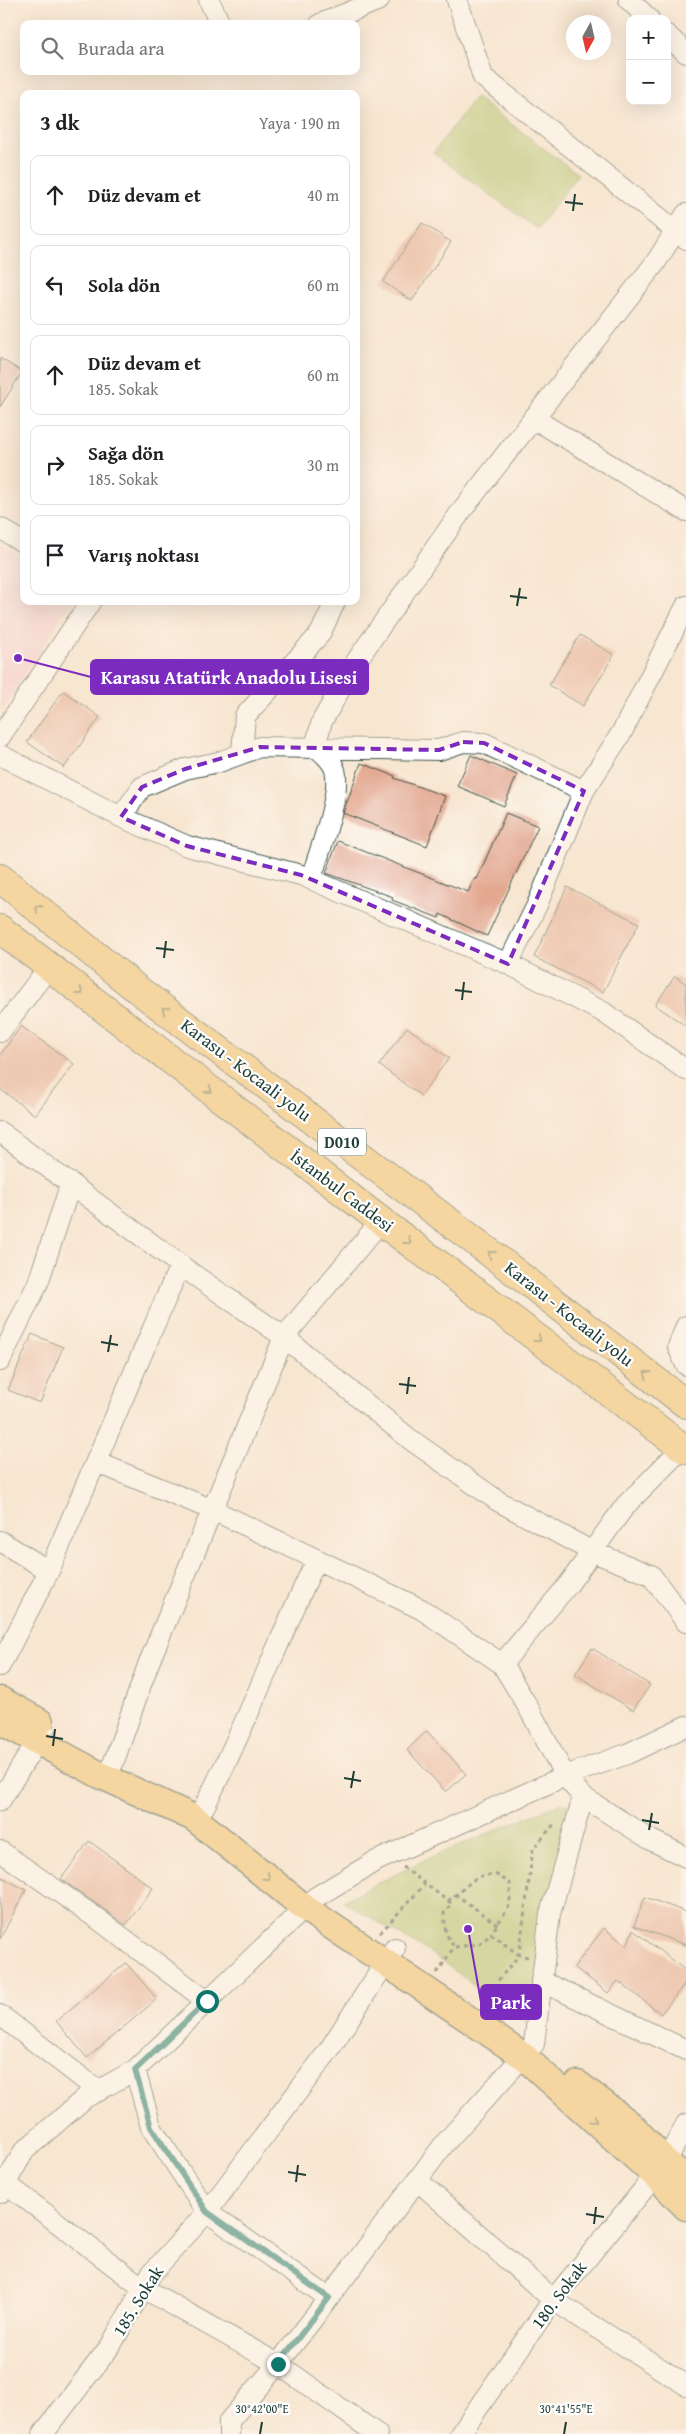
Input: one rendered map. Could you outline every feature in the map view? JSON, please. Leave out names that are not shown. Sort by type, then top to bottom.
[{"type":"highway","name":"Karasu - Kocaali yolu","points":[[0,878],[137,989],[472,1239],[686,1404]]},
{"type":"highway","name":"İstanbul Caddesi","points":[[0,929],[48,968],[381,1221],[684,1448]]},
{"type":"main road","points":[[0,1700],[41,1734],[100,1775],[194,1818],[311,1903],[434,1978],[528,2050]]},
{"type":"main road","points":[[0,1721],[41,1734],[113,1764],[204,1807],[290,1873],[311,1903]]},
{"type":"main road","points":[[386,1949],[573,2080],[630,2124],[686,2206]]},
{"type":"main road","points":[[660,2168],[686,2179]]},
{"type":"street","points":[[209,0],[218,20]]},
{"type":"street","points":[[330,20],[379,0]]},
{"type":"street","points":[[315,747],[322,721],[357,660],[462,510],[683,228],[483,77],[457,0]]},
{"type":"street","points":[[629,0],[645,15]]},
{"type":"street","points":[[671,39],[686,52]]},
{"type":"street","points":[[533,418],[686,511]]},
{"type":"street","points":[[0,528],[20,540]]},
{"type":"street","points":[[0,737],[88,605]]},
{"type":"street","points":[[242,753],[245,716],[320,634],[334,605]]},
{"type":"street","points":[[508,964],[537,905],[584,791],[622,732],[685,612]]},
{"type":"street","points":[[121,817],[142,788],[185,769],[219,762],[260,747],[440,750],[463,742],[484,743],[584,791]]},
{"type":"street","points":[[311,879],[337,785],[335,768],[321,751],[315,747]]},
{"type":"street","points":[[0,755],[121,817],[187,846],[311,879],[508,964],[603,1012],[686,1070]]},
{"type":"street","points":[[0,1032],[48,968]]},
{"type":"street","points":[[0,1132],[180,1265],[284,1337],[411,1440],[490,1496],[592,1552],[651,1575],[686,1622]]},
{"type":"street","points":[[0,1362],[38,1283],[71,1183]]},
{"type":"street","points":[[113,1764],[148,1665],[284,1337],[381,1221]]},
{"type":"street","points":[[0,1666],[48,1571],[180,1265]]},
{"type":"street","points":[[686,1326],[678,1347],[682,1361],[686,1364]]},
{"type":"street","points":[[502,1664],[592,1552],[625,1506],[684,1448]]},
{"type":"street","points":[[96,1462],[213,1510],[421,1610],[502,1664],[528,1707],[565,1776],[583,1798],[651,1840],[686,1857]]},
{"type":"street","points":[[0,1541],[48,1571]]},
{"type":"street","points":[[204,1807],[232,1754],[280,1636],[316,1561]]},
{"type":"street","points":[[377,2434],[278,2364],[143,2288],[2,2185],[24,2152],[85,2098],[135,2070],[311,1903],[388,1856],[565,1776],[627,1754],[686,1726]]},
{"type":"street","points":[[0,1801],[41,1734]]},
{"type":"street","points":[[229,2434],[229,2421],[278,2364],[446,2143],[528,2050],[541,1981],[550,1914],[583,1798]]},
{"type":"street","points":[[0,1852],[99,1920],[207,2001]]},
{"type":"street","name":"185. Sokak","points":[[44,2434],[111,2345],[151,2274],[207,2212],[329,2050],[386,1949]]},
{"type":"street","points":[[541,1981],[686,2050]]},
{"type":"street","points":[[0,2015],[99,2091]]},
{"type":"street","points":[[135,2070],[151,2127],[207,2212],[329,2298]]},
{"type":"street","name":"180. Sokak","points":[[460,2434],[553,2300],[660,2168],[686,2124]]},
{"type":"street","points":[[418,2180],[553,2300],[686,2385]]},
{"type":"path","points":[[523,2002],[521,2010],[491,1989],[519,1955],[534,1849],[557,1821]]},
{"type":"path","points":[[388,1856],[452,1904],[444,1913],[446,1934],[454,1947]]},
{"type":"path","points":[[448,1900],[476,1877],[495,1874],[510,1883],[510,1905],[491,1934],[480,1944],[454,1947]]},
{"type":"path","points":[[386,1949],[425,1884]]},
{"type":"path","points":[[455,1894],[498,1925]]},
{"type":"path","points":[[491,1934],[519,1955],[544,1960]]},
{"type":"path","points":[[434,1978],[454,1947]]},
{"type":"highlighted area","points":[[463,742],[484,743],[584,791],[508,964],[301,875],[187,846],[121,817],[142,787],[185,769],[260,747],[439,750]]},
{"type":"shaded area","points":[[0,544],[20,557],[20,605],[69,605],[0,714]]},
{"type":"green space","points":[[475,97],[578,174],[537,229],[433,153]]},
{"type":"green space","points":[[561,1803],[569,1805],[572,1815],[529,2025],[432,1954],[343,1901],[424,1860]]},
{"type":"building","points":[[422,223],[451,242],[412,301],[383,282]]},
{"type":"building","points":[[0,358],[20,371],[20,375],[0,407]]},
{"type":"building","points":[[580,635],[614,655],[583,706],[549,685]]},
{"type":"building","points":[[63,691],[100,717],[64,768],[27,742]]},
{"type":"building","points":[[471,755],[517,775],[504,806],[457,786]]},
{"type":"building","points":[[361,763],[395,776],[394,778],[445,796],[427,846],[343,813]]},
{"type":"building","points":[[506,813],[538,826],[487,936],[440,914],[439,918],[392,900],[393,897],[326,873],[338,841],[468,892],[475,878],[477,879]]},
{"type":"building","points":[[567,887],[639,923],[603,992],[534,957]]},
{"type":"building","points":[[675,976],[686,984],[686,1026],[655,1005]]},
{"type":"building","points":[[21,1026],[74,1064],[35,1115],[0,1089],[0,1055]]},
{"type":"building","points":[[407,1027],[449,1058],[421,1096],[379,1065]]},
{"type":"building","points":[[32,1334],[63,1347],[40,1403],[8,1390]]},
{"type":"building","points":[[592,1648],[650,1685],[633,1710],[575,1674]]},
{"type":"building","points":[[427,1731],[466,1774],[446,1792],[407,1750]]},
{"type":"building","points":[[89,1841],[153,1888],[126,1925],[61,1879]]},
{"type":"building","points":[[0,1876],[26,1890],[0,1939]]},
{"type":"building","points":[[645,1897],[686,1912],[686,1945],[634,1926]]},
{"type":"building","points":[[604,1928],[627,1946],[633,1930],[686,1971],[686,1982],[661,2014],[618,1981],[608,1993],[574,1967]]},
{"type":"building","points":[[126,1963],[157,1999],[87,2058],[56,2021]]},
{"type":"place","name":"Karasu Atatürk Anadolu Lisesi","points":[[18,658]]},
{"type":"place","name":"Park","points":[[468,1929]]},
{"type":"route","points":[[207,2001],[135,2070],[151,2127],[207,2212],[329,2298],[278,2364]]}]
